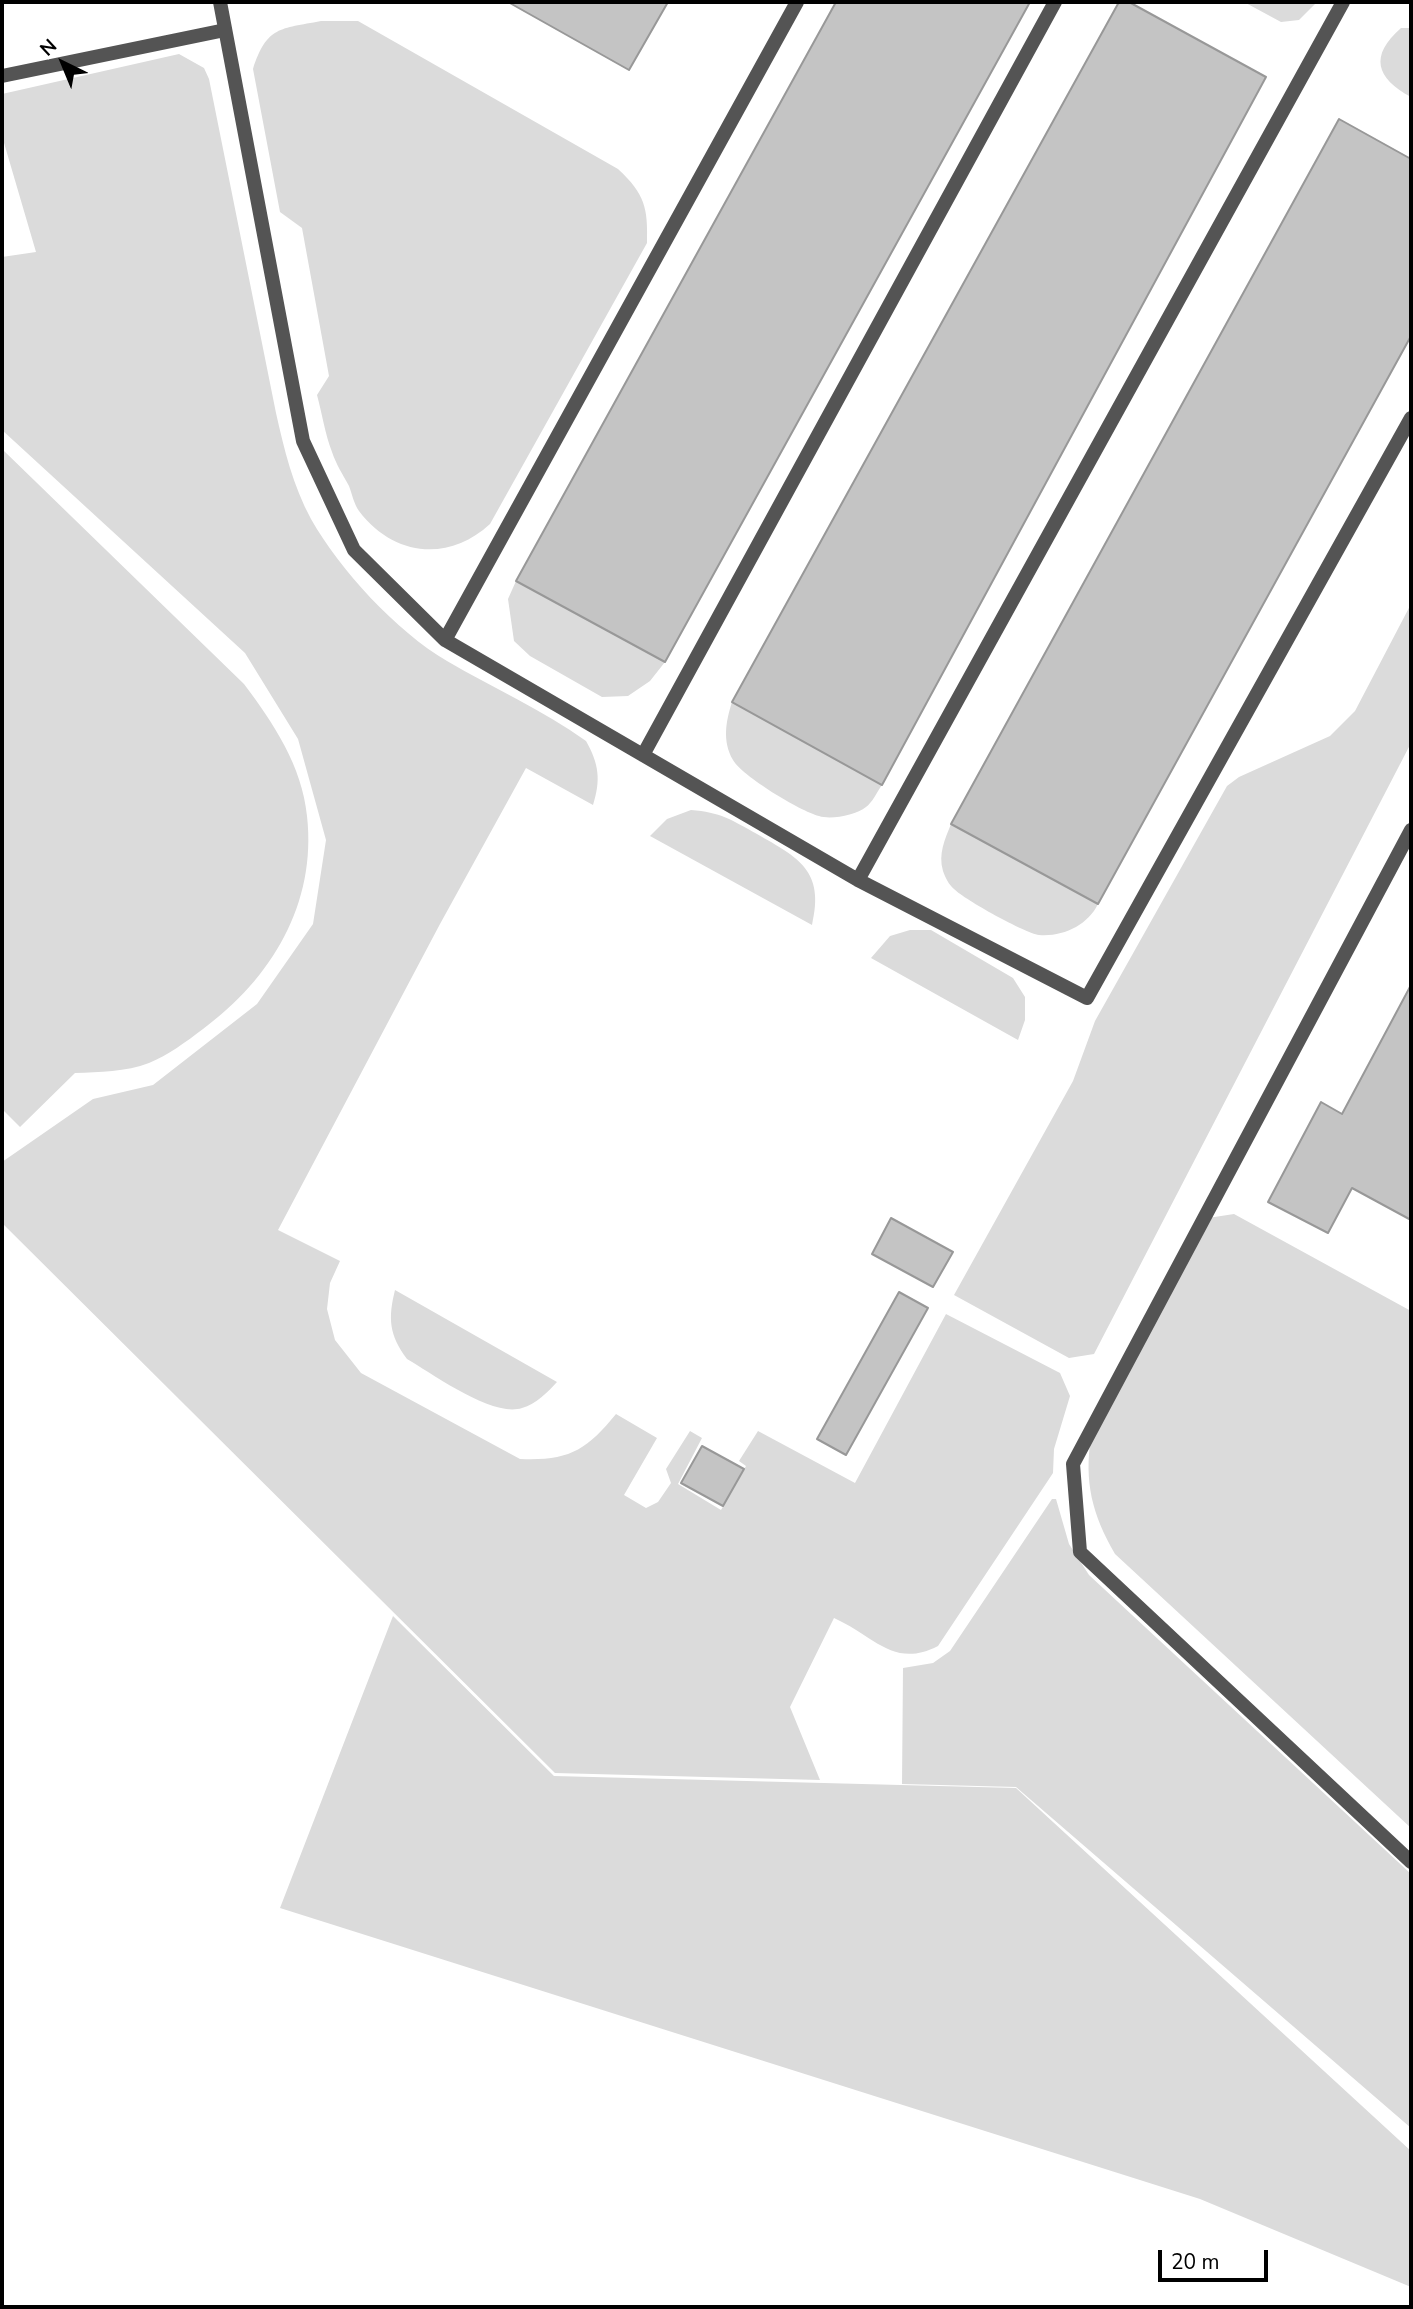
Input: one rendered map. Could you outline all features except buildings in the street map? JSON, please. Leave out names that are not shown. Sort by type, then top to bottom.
[{"type":"street","points":[[220,2],[303,441],[354,550],[445,640],[858,880],[1087,998],[1411,418]]},
{"type":"street","points":[[445,640],[797,2]]},
{"type":"street","points":[[643,755],[1055,2]]},
{"type":"street","points":[[858,880],[1343,2]]},
{"type":"street","points":[[2,76],[225,30]]},
{"type":"street","points":[[1411,831],[1073,1464],[1080,1552],[1411,1862]]},
{"type":"shaded area","points":[[1244,2],[1317,2],[1299,20],[1281,22]]},
{"type":"shaded area","points":[[321,21],[358,21],[618,169],[634,186],[643,202],[647,220],[647,243],[490,524],[474,536],[440,549],[405,545],[388,538],[373,526],[354,502],[325,431],[317,395],[329,376],[302,228],[280,212],[253,69],[264,44],[277,32]]},
{"type":"shaded area","points":[[1401,28],[1411,28],[1411,97],[1390,82],[1381,66],[1384,48]]},
{"type":"shaded area","points":[[179,54],[204,68],[209,79],[279,427],[294,480],[311,519],[353,578],[408,633],[447,661],[535,709],[586,741],[594,757],[597,772],[593,805],[526,768],[278,1230],[340,1261],[330,1283],[327,1309],[335,1340],[361,1373],[520,1459],[551,1458],[575,1451],[595,1437],[616,1414],[657,1438],[624,1495],[646,1508],[658,1502],[671,1483],[666,1469],[690,1431],[702,1438],[678,1484],[721,1510],[746,1466],[739,1461],[758,1431],[855,1483],[946,1314],[1060,1373],[1070,1396],[1054,1449],[1053,1473],[938,1646],[909,1654],[896,1652],[834,1618],[790,1707],[820,1780],[555,1773],[2,1223],[2,1162],[93,1099],[153,1085],[257,1004],[313,924],[326,840],[298,739],[245,653],[2,430],[2,257],[36,252],[2,136],[2,94]]},
{"type":"shaded area","points":[[2,449],[244,684],[276,730],[293,763],[304,798],[308,848],[305,879],[284,937],[249,987],[227,1009],[183,1043],[149,1063],[122,1070],[75,1073],[20,1127],[2,1109]]},
{"type":"shaded area","points":[[516,581],[665,662],[650,681],[628,696],[602,697],[530,656],[514,641],[508,599]]},
{"type":"shaded area","points":[[1411,604],[1411,743],[1094,1354],[1069,1358],[954,1295],[1073,1081],[1095,1021],[1227,786],[1239,777],[1330,736],[1355,711]]},
{"type":"shaded area","points":[[732,702],[882,785],[866,807],[843,816],[819,816],[786,800],[748,775],[733,760],[727,746],[726,731]]},
{"type":"shaded area","points":[[691,810],[733,821],[796,859],[805,868],[815,891],[812,925],[650,836],[667,819]]},
{"type":"shaded area","points":[[951,824],[1098,904],[1094,911],[1081,924],[1066,932],[1039,935],[1021,929],[960,894],[946,878],[942,865],[942,853]]},
{"type":"shaded area","points":[[910,930],[931,930],[1013,978],[1025,997],[1025,1020],[1018,1040],[871,958],[890,936]]},
{"type":"shaded area","points":[[1234,1214],[1411,1311],[1411,1828],[1115,1554],[1095,1511],[1089,1483],[1091,1437],[1208,1218]]},
{"type":"shaded area","points":[[395,1290],[557,1382],[532,1404],[510,1409],[495,1407],[447,1384],[407,1359],[401,1350],[393,1334],[391,1318]]},
{"type":"shaded area","points":[[1052,1499],[1056,1499],[1069,1544],[1089,1575],[1411,1874],[1411,2128],[1016,1787],[902,1784],[903,1668],[933,1663],[950,1651]]},
{"type":"shaded area","points":[[393,1616],[554,1776],[1016,1788],[1411,2151],[1411,2287],[1200,2199],[280,1908]]}]
